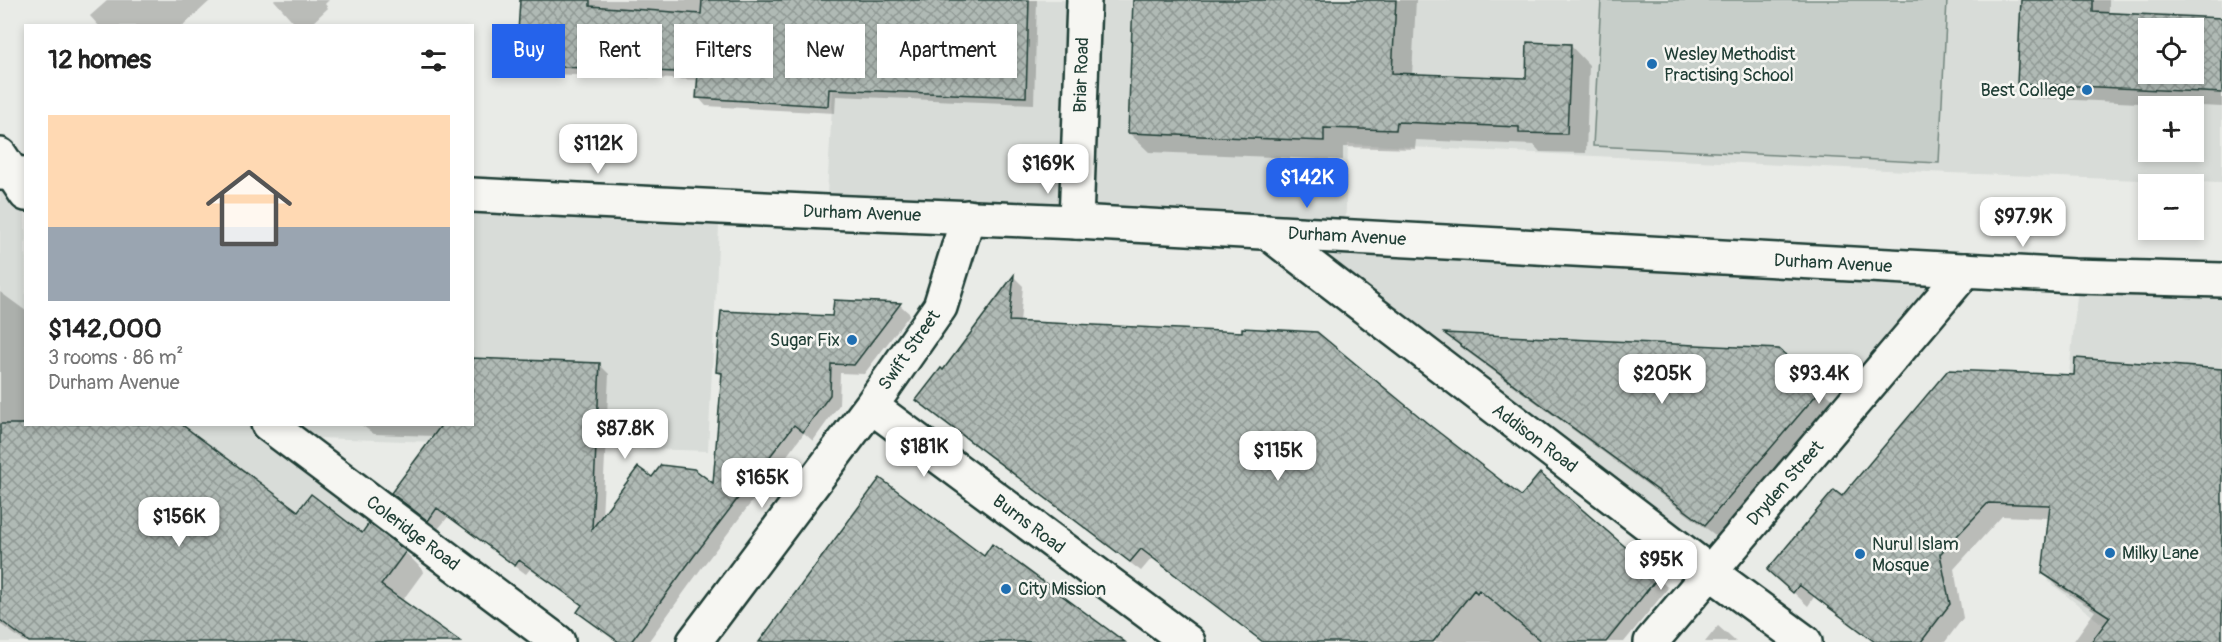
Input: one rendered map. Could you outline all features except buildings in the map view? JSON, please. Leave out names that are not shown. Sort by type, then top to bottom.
[{"type":"street","name":"Briar Road","points":[[1076,222],[1084,0]]},
{"type":"street","name":"Durham Avenue","points":[[474,195],[1076,222],[2074,276],[2222,280]]},
{"type":"street","name":"Swift Street","points":[[694,642],[870,406],[940,307],[968,217]]},
{"type":"street","name":"Addison Road","points":[[1267,232],[1710,572],[1805,642]]},
{"type":"street","name":"Dryden Street","points":[[1651,642],[1966,270]]},
{"type":"street","name":"Burns Road","points":[[870,406],[1188,642]]},
{"type":"street","name":"Coleridge Road","points":[[271,426],[558,642]]},
{"type":"shaded area","points":[[838,0],[2222,0],[2222,183],[2204,182],[2204,174],[2138,174],[2138,180],[1348,144],[1345,235],[1966,270],[1710,572],[1267,232],[826,212],[834,78],[865,78],[865,24],[837,24]]},
{"type":"shaded area","points":[[1601,0],[1947,0],[1939,163],[1593,146]]},
{"type":"shaded area","points":[[0,165],[24,174],[24,426],[474,426],[474,195],[720,206],[708,451],[288,437],[418,537],[340,642],[0,642]]},
{"type":"shaded area","points":[[2079,276],[2222,280],[2222,642],[2125,642],[2048,581]]},
{"type":"place","name":"Wesley Methodist Practising School","points":[[1652,64]]},
{"type":"place","name":"Best College","points":[[2087,90]]},
{"type":"place","name":"Sugar Fix","points":[[852,340]]},
{"type":"place","name":"Milky Lane","points":[[2110,553]]},
{"type":"place","name":"Nurul Islam Mosque","points":[[1860,554]]},
{"type":"place","name":"City Mission","points":[[1006,589]]}]
